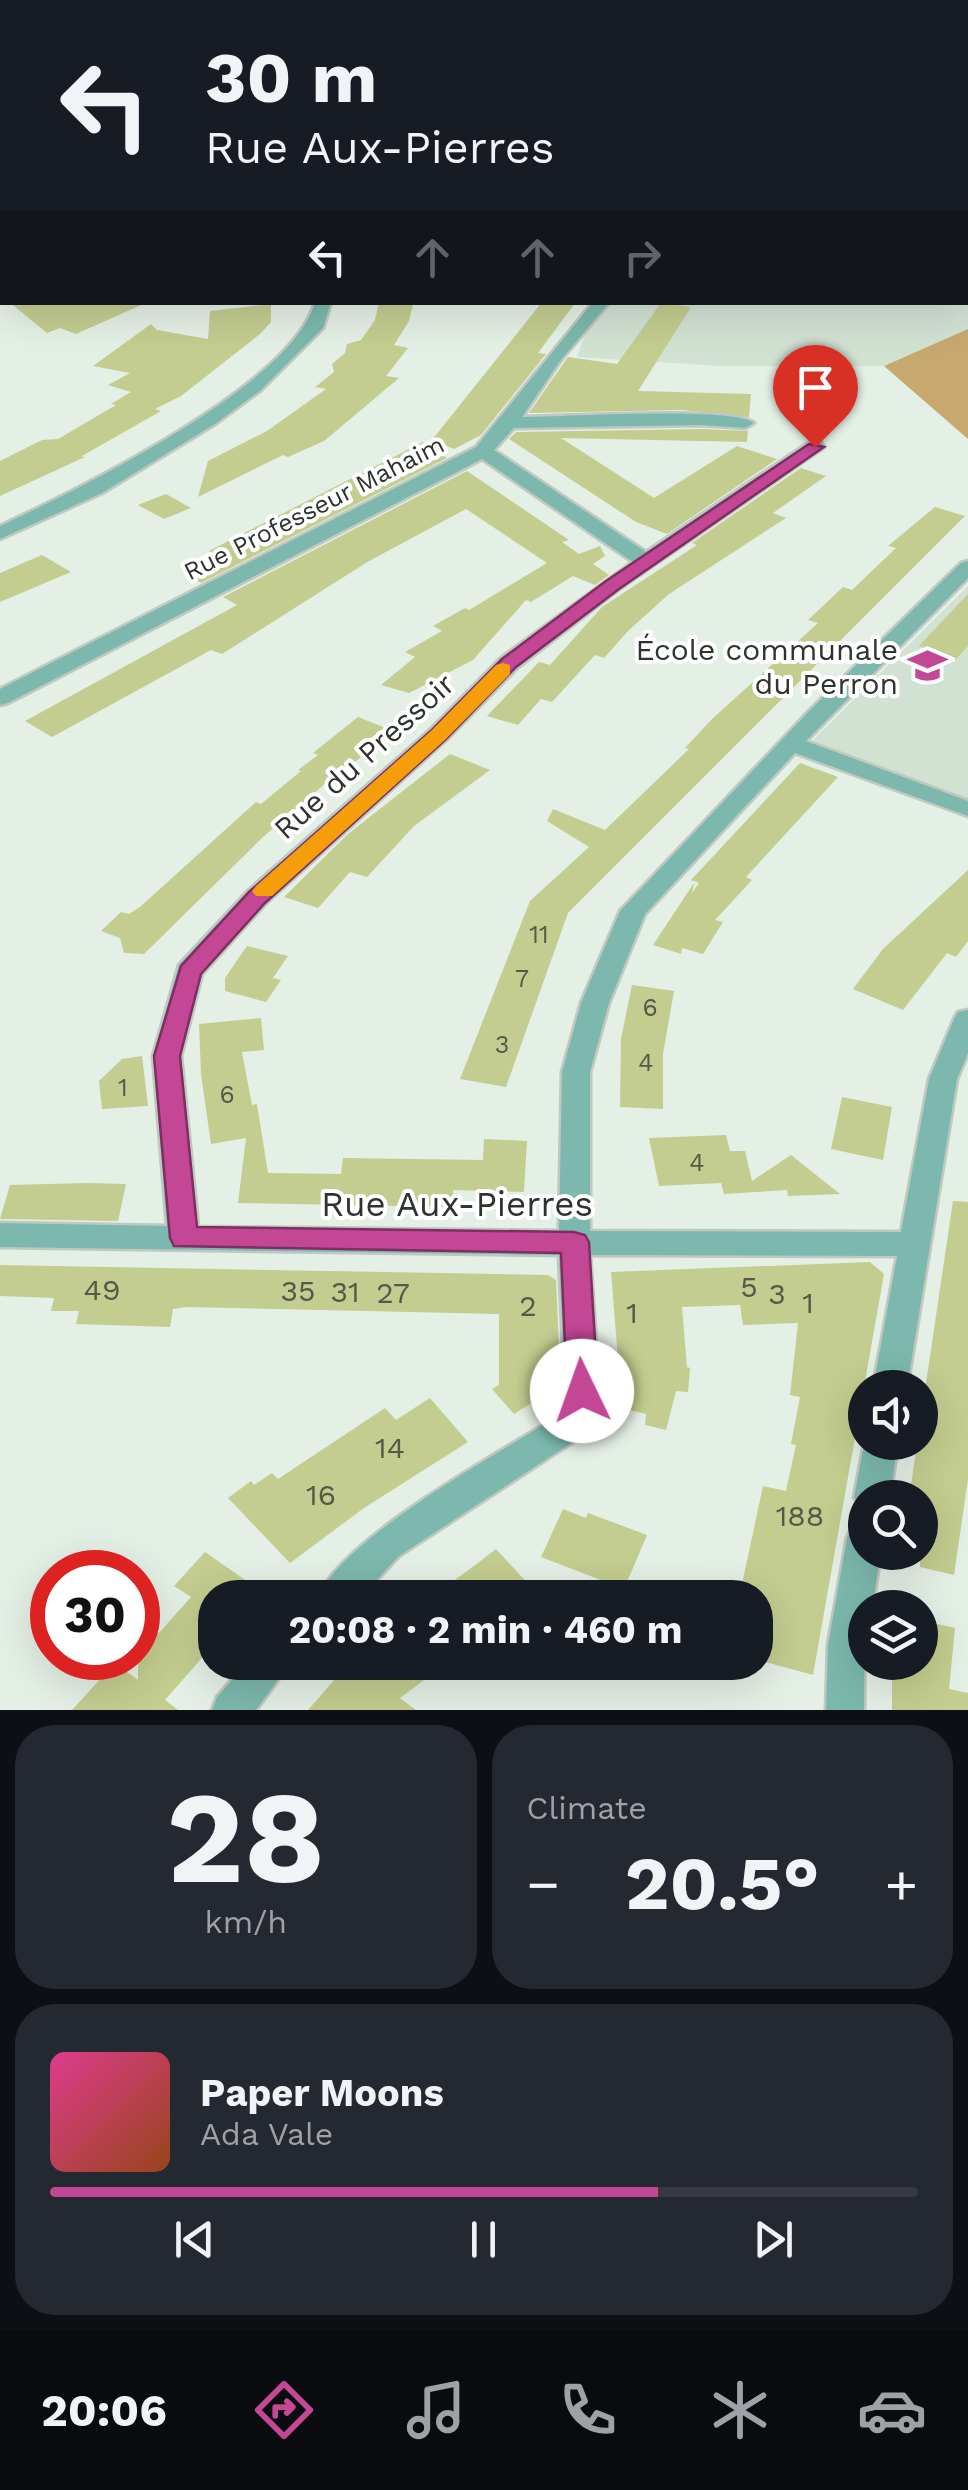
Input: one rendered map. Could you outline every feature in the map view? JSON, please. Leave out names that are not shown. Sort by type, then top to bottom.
[{"type":"street","points":[[0,533],[110,481],[210,420],[254,386],[317,325],[322,305]]},
{"type":"street","name":"Rue Professeur Mahaim","points":[[0,698],[483,451],[599,305]]},
{"type":"street","points":[[509,423],[744,423]]},
{"type":"street","name":"Rue du Pressoir","points":[[184,1238],[167,1056],[190,971],[257,898],[439,734],[509,663],[646,562],[815,447]]},
{"type":"street","points":[[483,451],[646,562]]},
{"type":"street","points":[[352,1580],[386,1545],[570,1426],[582,1391],[574,1242],[576,1072],[595,1002],[633,911],[791,744],[968,567]]},
{"type":"street","points":[[791,744],[968,809]]},
{"type":"street","points":[[893,1370],[914,1244],[968,1019]]},
{"type":"street","name":"Rue Aux-Pierres","points":[[0,1235],[914,1244]]},
{"type":"street","points":[[845,1710],[847,1645],[860,1570]]},
{"type":"street","points":[[231,1710],[257,1680]]},
{"type":"shaded area","points":[[596,305],[968,305],[968,329],[884,366],[722,366],[577,357]]},
{"type":"shaded area","points":[[968,329],[968,439],[884,366]]},
{"type":"shaded area","name":"École communale du Perron","points":[[968,586],[968,803],[808,745]]},
{"type":"building","points":[[13,305],[141,305],[76,334],[60,328],[47,333]]},
{"type":"building","points":[[271,305],[271,322],[181,396],[155,409],[161,411],[82,456],[85,457],[0,496],[0,461],[42,440],[58,439],[131,392],[108,385],[130,373],[93,366],[151,324],[157,330],[208,339],[210,311]]},
{"type":"building","points":[[378,305],[413,305],[409,321],[394,345],[408,348],[386,376],[399,378],[324,441],[288,457],[283,455],[198,497],[208,461],[267,431],[326,389],[315,387],[334,372],[332,364],[345,353],[347,344],[361,340],[375,320]]},
{"type":"building","points":[[540,305],[574,305],[538,353],[546,354],[481,435],[454,449],[432,440]]},
{"type":"building","points":[[660,305],[691,307],[638,391],[751,394],[749,417],[682,410],[529,413],[568,357],[617,364]]},
{"type":"building","points":[[748,431],[747,442],[561,438],[654,498],[737,446],[777,459],[667,534],[636,522],[509,439],[516,432]]},
{"type":"building","points":[[423,442],[447,458],[201,583],[184,572],[221,557],[209,551]]},
{"type":"building","points":[[801,468],[826,476],[773,513],[786,518],[669,594],[604,658],[595,655],[552,702],[541,699],[518,725],[487,716],[539,662],[550,665],[602,607],[697,545],[692,543]]},
{"type":"building","points":[[467,471],[569,540],[562,542],[579,554],[600,546],[605,556],[593,564],[609,575],[595,585],[573,576],[531,602],[526,600],[473,660],[409,693],[381,685],[415,657],[405,652],[442,631],[433,626],[465,608],[469,610],[547,563],[466,509],[369,561],[222,654],[211,650],[52,737],[25,721],[237,605],[223,597]]},
{"type":"building","points":[[166,494],[191,508],[164,519],[138,505]]},
{"type":"building","points":[[935,507],[965,516],[568,913],[506,1087],[460,1079],[530,901],[589,847],[547,821],[553,809],[605,830],[689,749],[685,748],[712,719],[818,623],[808,620],[843,587],[852,590],[896,548],[888,546]]},
{"type":"building","points":[[42,555],[71,572],[0,602],[0,573]]},
{"type":"building","points":[[968,594],[968,646],[956,659],[919,646]]},
{"type":"building","points":[[358,717],[396,732],[327,782],[263,837],[144,954],[124,953],[120,938],[101,931],[121,912],[129,914],[140,907],[256,802],[261,804],[301,771],[298,770],[318,755],[313,753]]},
{"type":"building","points":[[450,754],[490,770],[414,826],[367,877],[350,872],[318,908],[284,897],[348,834]]},
{"type":"building","points":[[800,763],[838,777],[746,877],[752,880],[715,920],[723,922],[703,954],[682,948],[681,954],[653,945],[694,883],[692,893],[699,883],[691,880]]},
{"type":"building","points":[[968,870],[968,941],[956,957],[947,953],[903,1010],[853,989],[883,949]]},
{"type":"building","points":[[247,946],[288,956],[273,978],[281,980],[266,1002],[225,991],[225,978]]},
{"type":"building","points":[[632,985],[674,991],[663,1054],[663,1109],[620,1107],[621,1039]]},
{"type":"building","points":[[261,1018],[264,1050],[242,1052],[252,1105],[257,1104],[268,1173],[341,1174],[343,1158],[483,1160],[484,1139],[527,1141],[524,1192],[453,1190],[453,1207],[238,1203],[246,1138],[211,1144],[199,1024]]},
{"type":"building","points":[[142,1056],[148,1106],[102,1109],[99,1081],[122,1059]]},
{"type":"building","points":[[842,1097],[892,1107],[883,1160],[831,1149]]},
{"type":"building","points":[[726,1135],[730,1151],[745,1151],[752,1181],[791,1155],[840,1194],[788,1196],[787,1190],[724,1194],[721,1183],[659,1186],[649,1138]]},
{"type":"building","points":[[126,1184],[118,1221],[0,1219],[10,1185]]},
{"type":"building","points":[[953,1201],[968,1202],[968,1479],[954,1575],[933,1570],[938,1570],[938,1480],[912,1480],[915,1460],[938,1460],[938,1370],[928,1370]]},
{"type":"building","points":[[870,1262],[884,1274],[867,1370],[848,1370],[848,1460],[851,1460],[813,1675],[773,1664],[773,1580],[743,1580],[763,1486],[786,1491],[796,1445],[791,1444],[800,1397],[790,1395],[798,1323],[743,1325],[740,1305],[682,1307],[690,1368],[688,1392],[676,1391],[666,1430],[645,1425],[646,1414],[622,1408],[611,1272]]},
{"type":"building","points":[[0,1265],[548,1275],[556,1280],[561,1392],[556,1407],[530,1404],[514,1414],[492,1389],[499,1385],[499,1314],[186,1307],[173,1309],[170,1327],[76,1324],[79,1311],[51,1311],[54,1298],[0,1296]]},
{"type":"building","points":[[430,1398],[468,1442],[364,1508],[290,1563],[228,1498],[251,1481],[254,1485],[272,1473],[278,1479],[385,1408],[396,1420]]},
{"type":"building","points":[[563,1509],[586,1518],[588,1513],[647,1535],[628,1580],[601,1580],[541,1557]]},
{"type":"building","points":[[496,1549],[524,1580],[455,1580]]},
{"type":"building","points":[[205,1552],[245,1580],[198,1580],[198,1662],[165,1700],[178,1710],[72,1710],[99,1680],[160,1680],[160,1632],[191,1597],[174,1586]]},
{"type":"building","points":[[938,1624],[955,1628],[949,1689],[968,1693],[968,1710],[892,1710],[892,1680],[938,1680]]},
{"type":"building","points":[[334,1680],[424,1680],[400,1698],[416,1710],[308,1710]]},
{"type":"slow traffic","points":[[264,891],[439,734],[503,669]]},
{"type":"place","name":"École communale du Perron","points":[[928,666]]},
{"type":"route","points":[[582,1391],[574,1242],[184,1238],[167,1056],[190,971],[257,898],[439,734],[509,663],[612,585],[815,447]]}]
